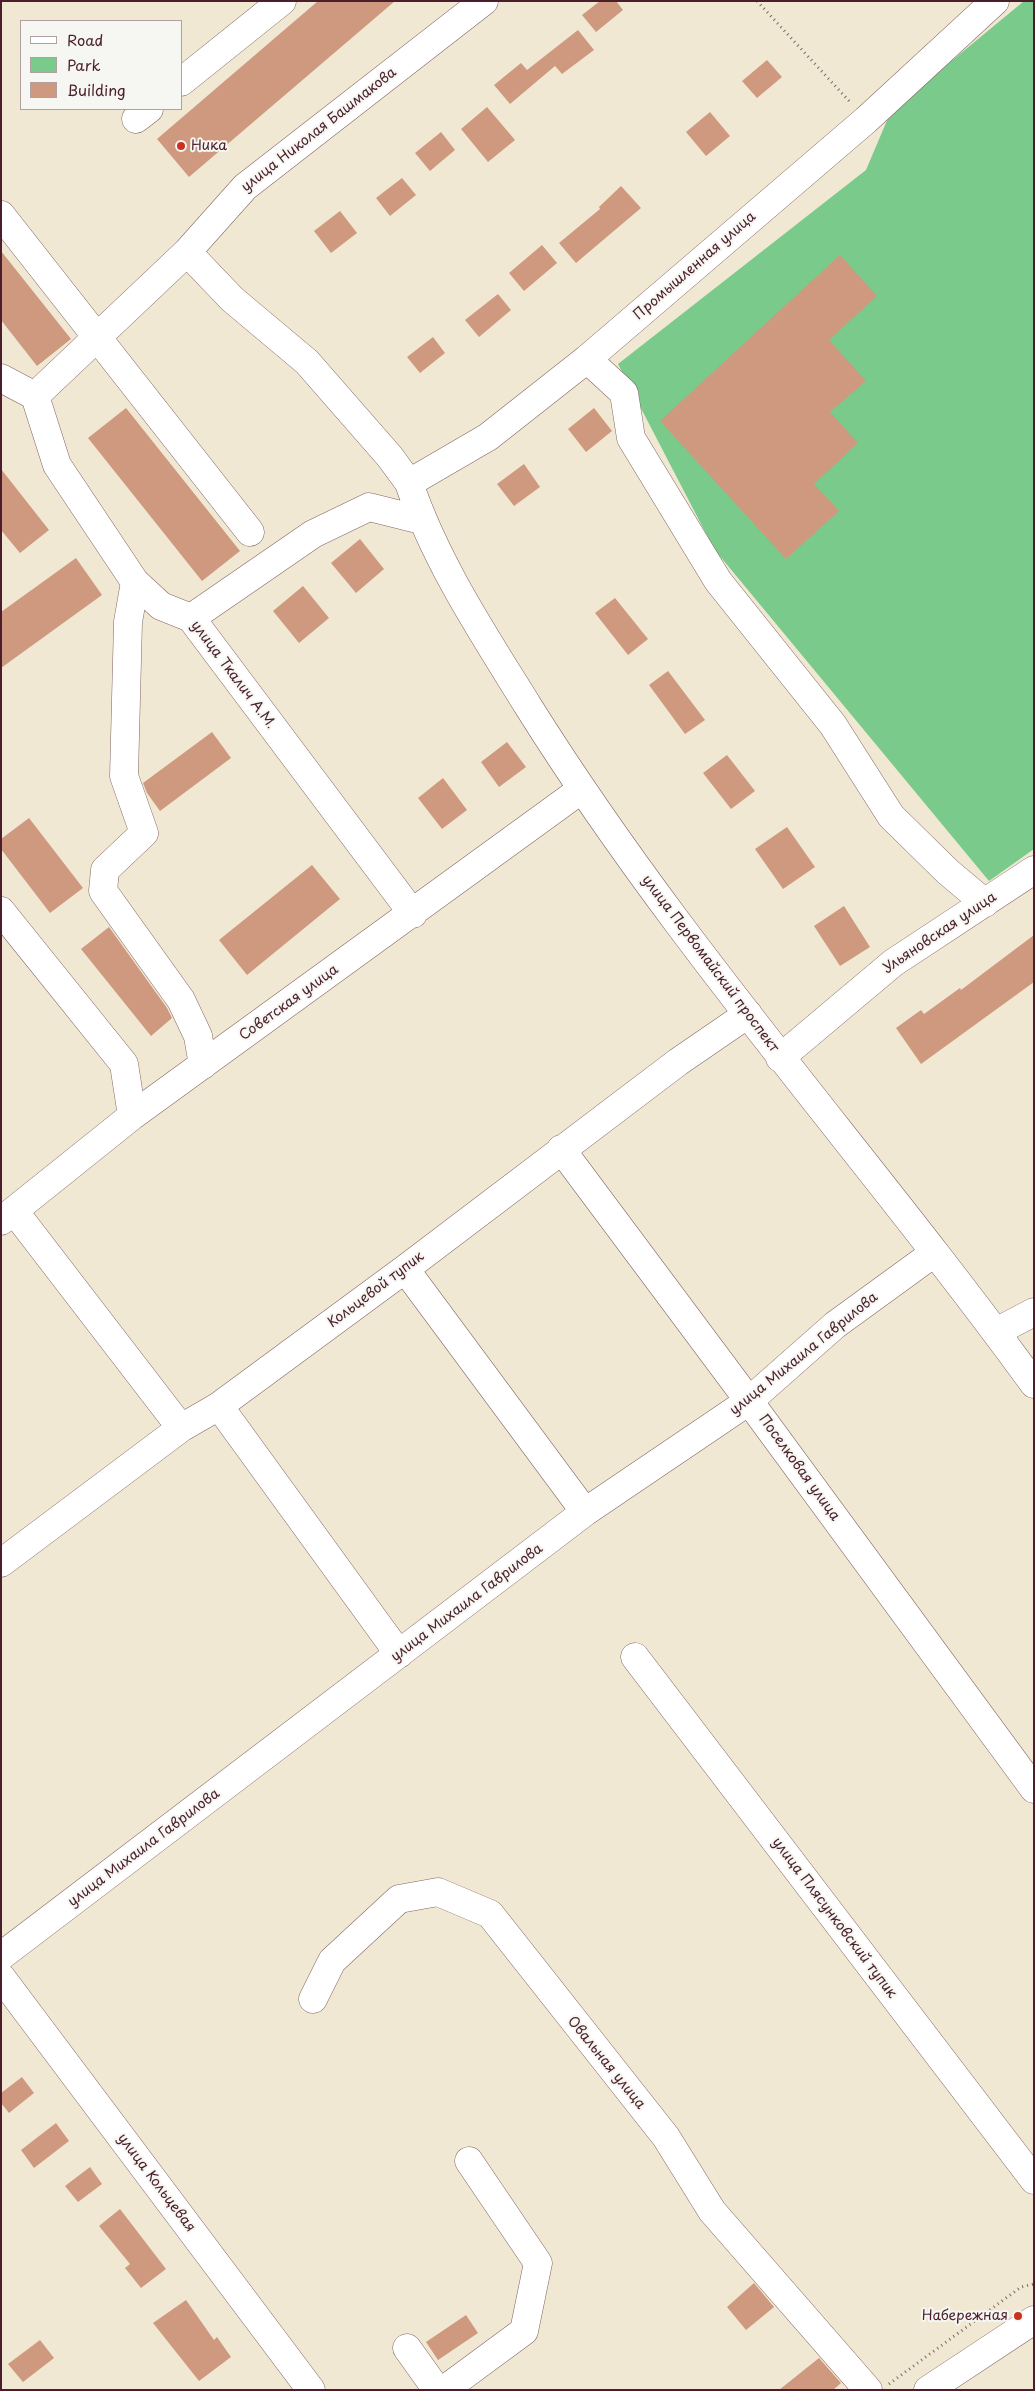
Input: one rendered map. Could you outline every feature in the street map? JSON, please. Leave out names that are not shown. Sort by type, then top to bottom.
[{"type":"street","points":[[182,81],[282,1]]},
{"type":"street","name":"улица Николая Башмакова","points":[[35,396],[187,252],[245,187],[484,1]]},
{"type":"street","name":"Промышленная улица","points":[[409,483],[488,437],[587,359],[866,120],[995,1]]},
{"type":"street","points":[[1,215],[98,336],[250,532]]},
{"type":"street","points":[[187,252],[232,299],[307,362],[390,457],[409,483],[421,520]]},
{"type":"street","points":[[587,359],[624,393],[631,438],[718,581],[833,726],[891,816],[948,872],[985,903]]},
{"type":"street","points":[[1,378],[35,396]]},
{"type":"street","name":"улица Ткалич А.М.","points":[[35,396],[57,465],[135,582],[161,606],[191,618],[413,914]]},
{"type":"street","points":[[191,618],[313,534],[369,507],[421,520]]},
{"type":"street","name":"улица Первомайский проспект","points":[[421,520],[471,614],[582,790],[780,1058],[996,1332],[1034,1384]]},
{"type":"street","points":[[135,582],[128,622],[124,776],[144,833],[105,870],[104,891],[181,1000],[198,1036],[203,1065]]},
{"type":"street","name":"Советская улица","points":[[8,1217],[132,1116],[582,790]]},
{"type":"street","name":"Ульяновская улица","points":[[780,1058],[893,963],[1034,870]]},
{"type":"street","points":[[1,912],[124,1064],[132,1116]]},
{"type":"street","name":"Кольцевой тупик","points":[[1,1563],[181,1428],[219,1406],[405,1269],[678,1062],[748,1014]]},
{"type":"street","name":"Поселковая улица","points":[[561,1150],[749,1401],[1034,1789]]},
{"type":"street","points":[[8,1217],[181,1428]]},
{"type":"street","name":"улица Михаила Гаврилова","points":[[1,1956],[585,1512],[749,1401],[835,1325],[934,1253]]},
{"type":"street","points":[[405,1269],[585,1512]]},
{"type":"street","points":[[996,1332],[1034,1312]]},
{"type":"street","points":[[219,1406],[399,1654]]},
{"type":"street","name":"улица Плясунковский тупик","points":[[635,1657],[1034,2180]]},
{"type":"street","name":"Овальная улица","points":[[313,2000],[332,1961],[399,1899],[438,1892],[490,1914],[666,2138],[712,2211],[868,2390]]},
{"type":"street","name":"улица Кольцевая","points":[[1,1977],[311,2390]]},
{"type":"street","points":[[444,2390],[524,2330],[538,2263],[469,2161]]},
{"type":"street","points":[[928,2390],[1034,2320]]},
{"type":"street","points":[[406,2348],[437,2390]]},
{"type":"path","points":[[757,1],[866,120]]},
{"type":"path","points":[[880,2390],[1021,2287],[1034,2284]]},
{"type":"green space","points":[[1024,1],[1034,1],[1034,849],[989,881],[714,549],[618,364],[866,170],[891,111]]},
{"type":"building","points":[[318,1],[395,1],[189,177],[157,139]]},
{"type":"building","points":[[600,1],[616,1],[623,10],[596,32],[582,15]]},
{"type":"building","points":[[578,30],[594,50],[562,74],[555,66],[510,104],[494,85],[521,63],[527,70]]},
{"type":"building","points":[[767,60],[782,77],[757,98],[742,81]]},
{"type":"building","points":[[487,107],[515,140],[488,162],[461,129]]},
{"type":"building","points":[[710,112],[730,136],[706,156],[686,132]]},
{"type":"building","points":[[441,132],[455,150],[430,171],[415,153]]},
{"type":"building","points":[[402,178],[416,195],[390,216],[376,198]]},
{"type":"building","points":[[621,186],[641,208],[576,263],[559,243],[600,209],[599,207]]},
{"type":"building","points":[[340,211],[357,233],[331,253],[314,231]]},
{"type":"building","points":[[542,245],[557,263],[524,291],[509,273]]},
{"type":"building","points":[[1,251],[71,339],[37,366],[1,320]]},
{"type":"building","points":[[840,255],[877,296],[829,340],[866,381],[830,412],[858,443],[814,484],[839,511],[786,559],[660,421]]},
{"type":"building","points":[[498,294],[511,310],[479,337],[465,320]]},
{"type":"building","points":[[433,337],[445,353],[420,373],[407,357]]},
{"type":"building","points":[[126,408],[240,551],[202,581],[88,438]]},
{"type":"building","points":[[594,408],[612,431],[586,452],[568,429]]},
{"type":"building","points":[[524,464],[540,487],[514,506],[497,484]]},
{"type":"building","points":[[1,469],[49,530],[20,553],[1,530]]},
{"type":"building","points":[[360,539],[384,569],[356,593],[331,563]]},
{"type":"building","points":[[76,558],[102,595],[1,668],[1,612]]},
{"type":"building","points":[[303,586],[329,618],[299,643],[273,611]]},
{"type":"building","points":[[615,598],[648,639],[628,655],[595,613]]},
{"type":"building","points":[[668,671],[705,720],[685,734],[649,685]]},
{"type":"building","points":[[212,732],[231,758],[160,811],[147,793],[143,783]]},
{"type":"building","points":[[507,742],[526,767],[499,787],[481,762]]},
{"type":"building","points":[[727,755],[755,791],[731,809],[703,773]]},
{"type":"building","points":[[443,778],[467,810],[442,829],[418,798]]},
{"type":"building","points":[[29,818],[83,888],[50,913],[1,849],[1,839]]},
{"type":"building","points":[[787,827],[815,867],[783,889],[755,849]]},
{"type":"building","points":[[312,865],[340,899],[247,975],[219,940]]},
{"type":"building","points":[[844,906],[870,947],[840,966],[814,926]]},
{"type":"building","points":[[109,927],[167,1008],[172,1018],[151,1036],[81,949]]},
{"type":"building","points":[[1034,935],[1034,982],[921,1064],[896,1028],[921,1010],[924,1014],[960,988],[961,990]]},
{"type":"building","points":[[22,2077],[34,2093],[9,2113],[1,2103],[1,2093]]},
{"type":"building","points":[[56,2123],[69,2141],[34,2168],[21,2150]]},
{"type":"building","points":[[90,2167],[102,2184],[78,2202],[65,2186]]},
{"type":"building","points":[[120,2209],[166,2269],[141,2288],[125,2268],[130,2264],[99,2226]]},
{"type":"building","points":[[754,2283],[774,2307],[746,2330],[727,2307]]},
{"type":"building","points":[[186,2300],[214,2340],[217,2337],[231,2357],[199,2381],[153,2323]]},
{"type":"building","points":[[466,2315],[478,2333],[438,2360],[426,2342]]},
{"type":"building","points":[[40,2340],[54,2358],[23,2382],[8,2364]]},
{"type":"building","points":[[819,2358],[841,2383],[833,2390],[779,2390]]},
{"type":"place","name":"Ника","points":[[181,146]]},
{"type":"place","name":"Набережная","points":[[1018,2316]]}]
